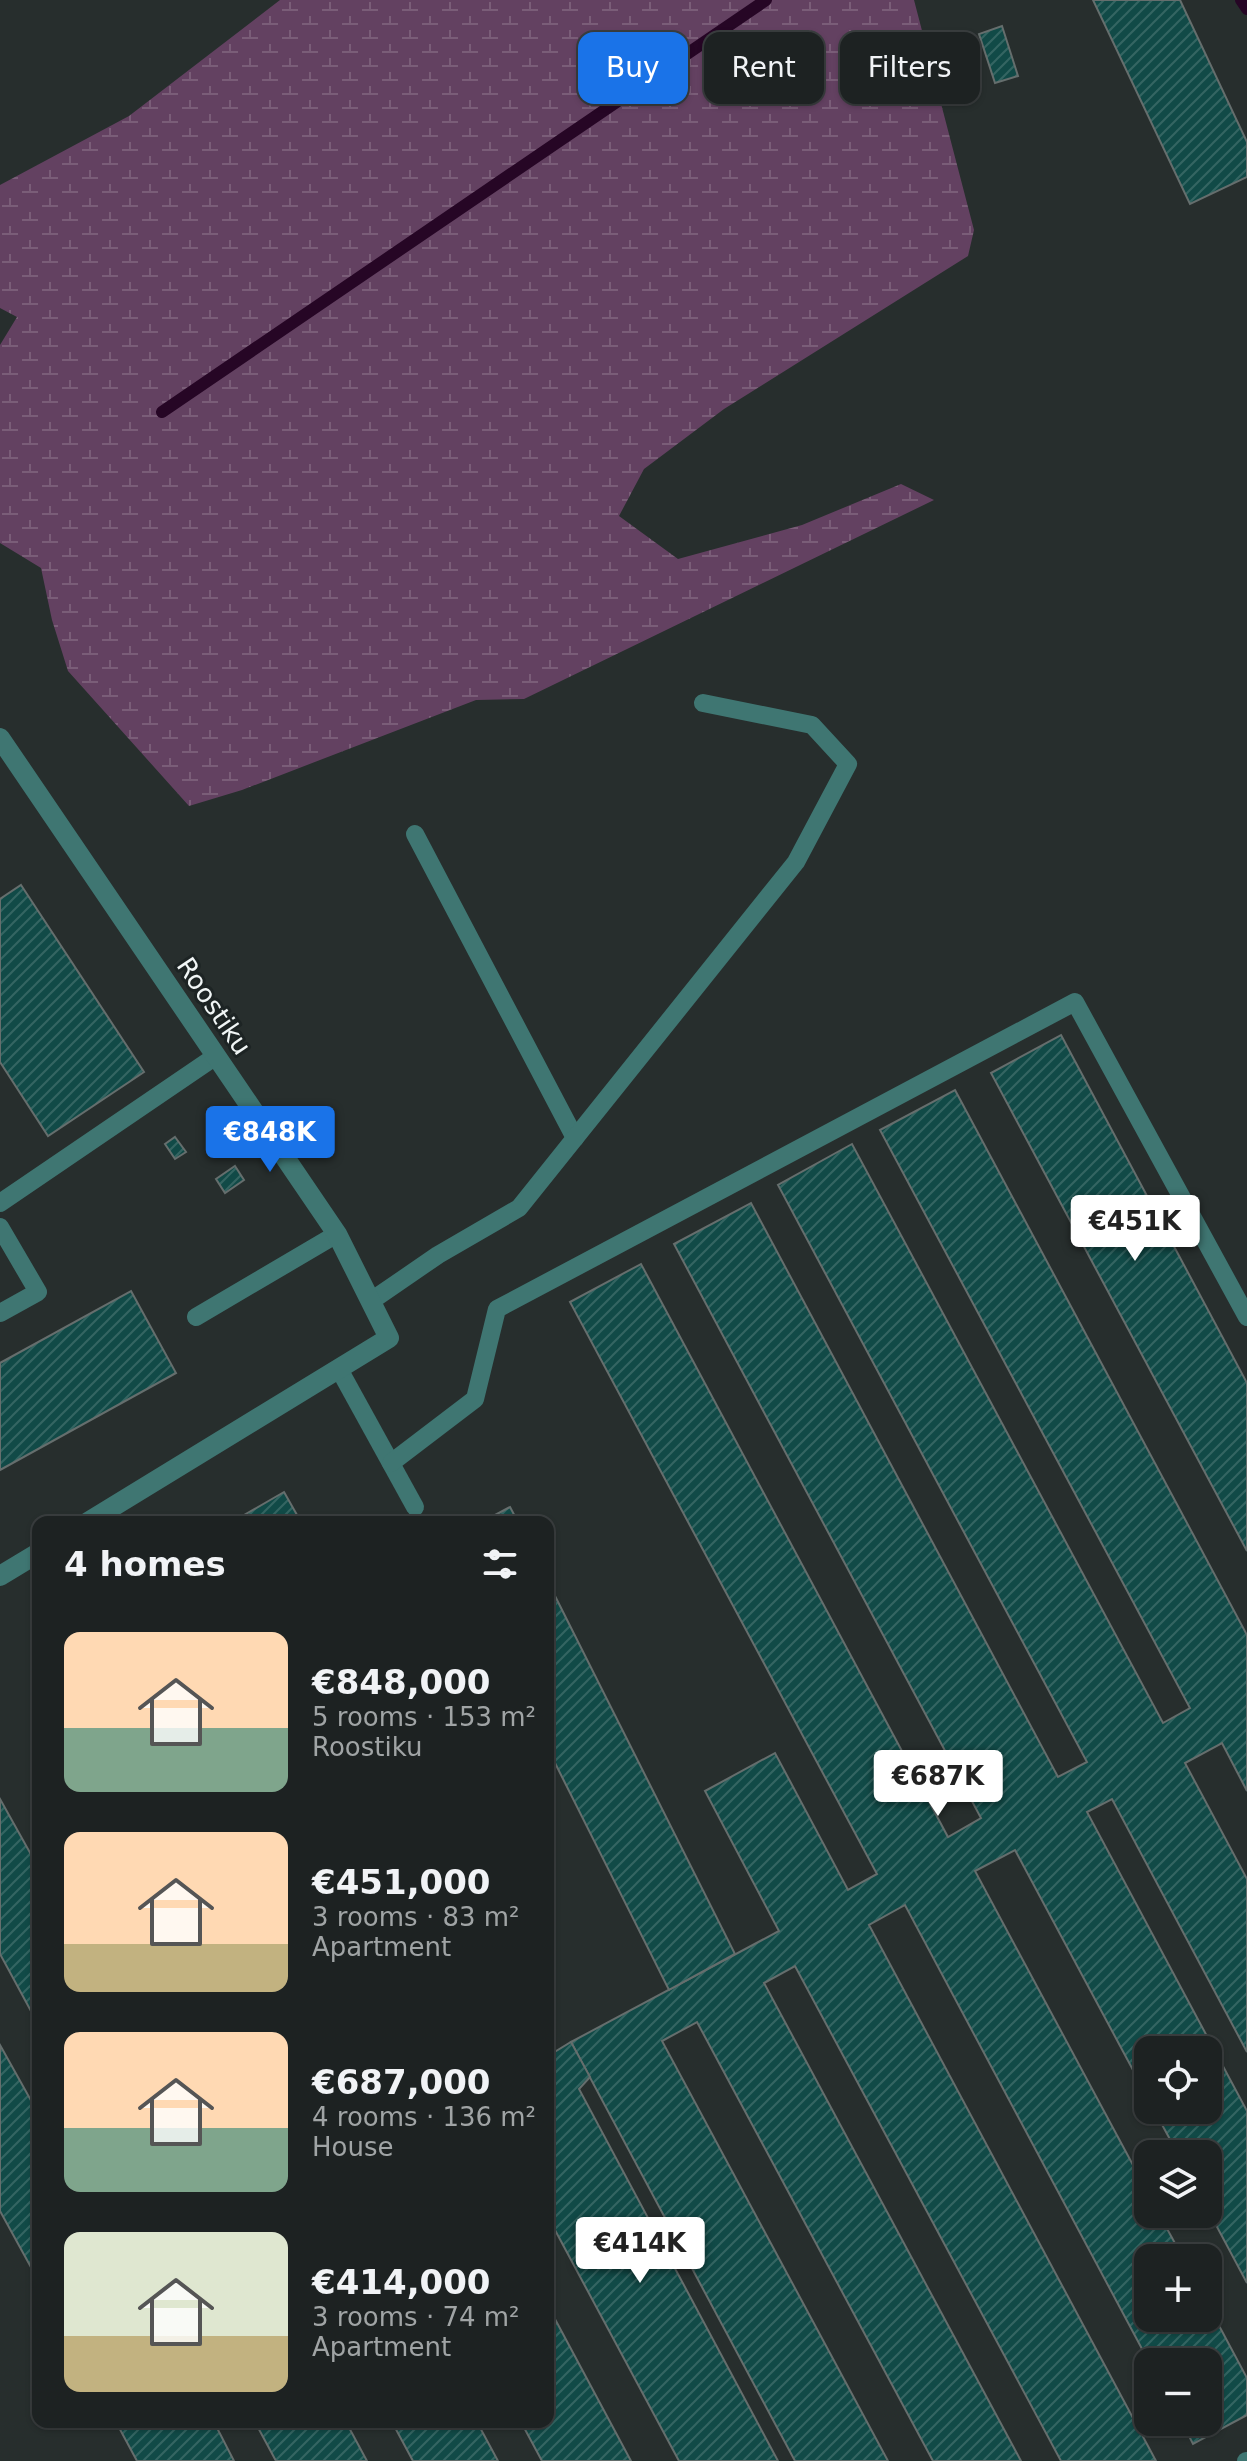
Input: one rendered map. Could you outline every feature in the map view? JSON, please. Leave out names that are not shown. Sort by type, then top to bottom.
[{"type":"street","name":"Roostiku","points":[[0,738],[337,1234],[389,1338],[105,1516]]},
{"type":"street","points":[[0,1576],[32,1557]]},
{"type":"lane","points":[[371,1301],[438,1255],[519,1208],[796,862],[848,764],[812,725],[703,703]]},
{"type":"lane","points":[[415,834],[575,1138]]},
{"type":"lane","points":[[391,1463],[475,1399],[497,1309],[1075,1002],[1247,1317]]},
{"type":"lane","points":[[0,1203],[216,1056]]},
{"type":"lane","points":[[0,1227],[38,1292],[0,1313]]},
{"type":"lane","points":[[196,1317],[337,1234]]},
{"type":"lane","points":[[339,1369],[415,1507]]},
{"type":"green space","points":[[280,0],[914,0],[922,32],[840,32],[840,104],[941,104],[974,230],[968,256],[724,409],[644,469],[619,516],[678,559],[802,525],[901,484],[934,500],[524,699],[476,700],[242,790],[189,806],[68,671],[52,620],[41,568],[0,543],[0,345],[17,317],[0,308],[0,185],[129,116]]},
{"type":"building","points":[[1093,0],[1180,0],[1247,142],[1247,177],[1190,204]]},
{"type":"building","points":[[1002,26],[1018,76],[995,83],[980,34]]},
{"type":"building","points":[[21,885],[144,1072],[48,1136],[0,1062],[0,899]]},
{"type":"building","points":[[1061,1035],[1247,1383],[1247,1551],[991,1073]]},
{"type":"building","points":[[955,1090],[1247,1635],[1247,1791],[1222,1743],[1185,1763],[1247,1879],[1247,2052],[1112,1799],[1087,1812],[1207,2036],[1134,2036],[1134,2072],[1015,1850],[975,1871],[1134,2167],[1134,2228],[1167,2228],[1175,2244],[1134,2244],[1134,2332],[1222,2331],[1247,2378],[1247,2415],[1222,2428],[1222,2348],[1142,2348],[905,1905],[869,1925],[1134,2420],[1134,2436],[1143,2436],[1156,2461],[1061,2461],[795,1966],[764,1983],[1021,2461],[933,2461],[697,2022],[662,2041],[888,2461],[795,2461],[571,2042],[779,1931],[705,1791],[775,1753],[848,1890],[877,1874],[570,1302],[641,1264],[948,1837],[981,1818],[674,1244],[751,1203],[1058,1777],[1087,1762],[778,1185],[852,1144],[1163,1723],[1190,1708],[880,1130]]},
{"type":"building","points":[[175,1137],[186,1152],[175,1159],[165,1144]]},
{"type":"building","points":[[235,1166],[244,1180],[225,1193],[216,1179]]},
{"type":"building","points":[[131,1291],[176,1373],[0,1470],[0,1363]]},
{"type":"building","points":[[284,1492],[298,1516],[242,1516]]},
{"type":"building","points":[[510,1507],[515,1516],[493,1516]]},
{"type":"building","points":[[554,1594],[735,1954],[669,1990],[554,1761]]},
{"type":"building","points":[[0,1799],[32,1856],[32,2013],[0,1954]]},
{"type":"building","points":[[571,2042],[590,2077],[579,2089],[778,2461],[679,2461],[554,2228],[554,2052]]},
{"type":"building","points":[[0,2045],[32,2102],[32,2269],[0,2211]]},
{"type":"building","points":[[1222,2064],[1247,2111],[1247,2283],[1218,2228],[1222,2228],[1222,2140],[1170,2140],[1162,2124],[1222,2124]]},
{"type":"building","points":[[554,2317],[631,2461],[542,2461],[524,2428],[554,2428]]},
{"type":"building","points":[[119,2428],[217,2428],[234,2461],[137,2461]]},
{"type":"building","points":[[258,2428],[349,2428],[367,2461],[276,2461]]},
{"type":"building","points":[[395,2428],[480,2428],[498,2461],[413,2461]]},
{"type":"building","points":[[1189,2436],[1208,2436],[1193,2444]]},
{"type":"waterway","points":[[162,412],[766,0]]},
{"type":"waterway","points":[[1241,0],[1247,9]]}]
